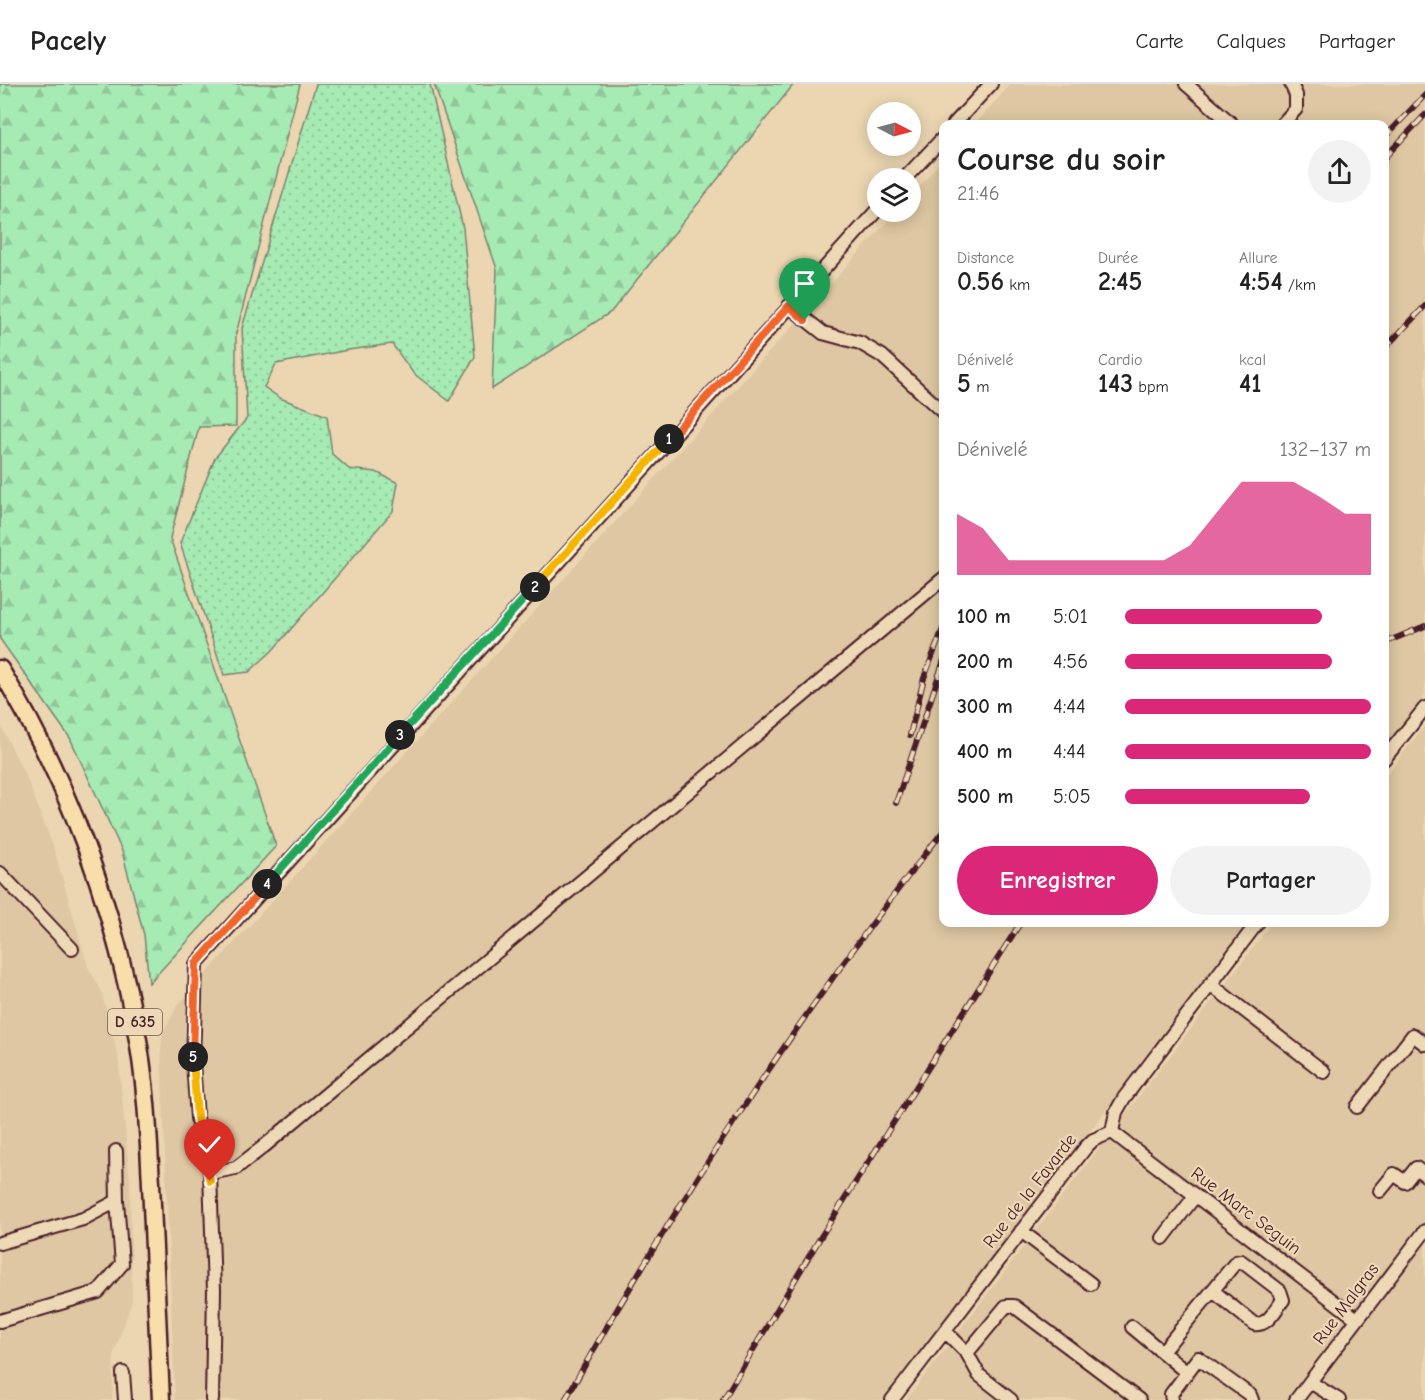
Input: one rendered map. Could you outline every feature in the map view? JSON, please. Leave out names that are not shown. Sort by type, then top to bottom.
[{"type":"main road","name":"D 635","points":[[0,669],[50,759],[93,867],[113,929],[135,1024],[149,1144],[161,1400]]},
{"type":"street","points":[[958,120],[991,84]]},
{"type":"street","points":[[1186,84],[1227,120]]},
{"type":"street","points":[[1286,120],[1296,109],[1296,95],[1291,84]]},
{"type":"street","points":[[914,168],[939,141]]},
{"type":"street","points":[[212,1400],[214,1290],[210,1173],[201,1139],[193,1063],[196,964],[867,221]]},
{"type":"street","points":[[789,306],[823,333],[860,343],[882,356],[939,408]]},
{"type":"street","points":[[210,1173],[236,1168],[262,1148],[939,582]]},
{"type":"street","points":[[1389,753],[1425,708]]},
{"type":"street","points":[[0,873],[72,949]]},
{"type":"street","points":[[1112,1132],[1116,1112],[1124,1098],[1254,927]]},
{"type":"street","points":[[1210,984],[1324,1072]]},
{"type":"street","points":[[1357,1107],[1413,1035],[1425,1044]]},
{"type":"street","name":"Rue Marc Seguin","points":[[1112,1132],[1357,1320]]},
{"type":"street","name":"Rue de la Favarde","points":[[892,1400],[1086,1147],[1093,1140],[1112,1132]]},
{"type":"street","points":[[0,1321],[98,1292],[122,1264],[116,1151]]},
{"type":"street","points":[[1380,1191],[1394,1174],[1405,1182],[1416,1168],[1425,1175]]},
{"type":"street","points":[[1163,1239],[1196,1196]]},
{"type":"street","points":[[0,1243],[83,1219],[117,1201]]},
{"type":"street","points":[[1022,1231],[1091,1284]]},
{"type":"street","name":"Rue Malgras","points":[[1296,1400],[1425,1231]]},
{"type":"street","points":[[1162,1352],[1212,1291],[1239,1261],[1280,1291],[1283,1300],[1266,1322],[1254,1324],[1212,1291]]},
{"type":"street","points":[[967,1353],[1006,1306],[1014,1306],[1139,1400]]},
{"type":"street","points":[[1132,1327],[1186,1372]]},
{"type":"street","points":[[945,1331],[967,1353],[979,1375],[1011,1400]]},
{"type":"street","points":[[1172,1400],[1171,1394],[1195,1360],[1203,1359],[1250,1395],[1252,1400]]},
{"type":"street","points":[[123,1372],[125,1400]]},
{"type":"street","points":[[1310,1382],[1339,1400]]},
{"type":"shaded area","points":[[1011,84],[1425,84],[1425,694],[1389,742],[1389,120],[979,120]]},
{"type":"shaded area","points":[[939,164],[939,927],[1247,927],[883,1400],[175,1400],[161,1047],[163,1033],[177,1006],[887,222],[921,222],[921,184]]},
{"type":"shaded area","points":[[0,724],[27,779],[53,846],[88,967],[101,990],[118,1056],[130,1180],[132,1301],[114,1353],[112,1400],[0,1400]]},
{"type":"shaded area","points":[[1425,725],[1425,1400],[906,1400],[1269,927],[1389,927],[1389,772]]},
{"type":"green space","points":[[0,84],[300,84],[236,334],[236,426],[199,427],[170,538],[276,846],[149,983],[144,935],[122,851],[70,738],[0,639]]},
{"type":"green space","points":[[316,84],[430,84],[463,228],[475,357],[449,401],[413,373],[392,344],[276,364],[264,387],[280,398],[327,416],[332,454],[349,469],[376,472],[398,483],[393,511],[272,651],[249,672],[224,675],[180,543],[215,458],[247,418],[242,328]]},
{"type":"green space","points":[[434,84],[794,84],[611,312],[492,389],[497,269]]},
{"type":"railway","points":[[1389,133],[1425,95]]},
{"type":"railway","points":[[1389,153],[1425,115]]},
{"type":"railway","points":[[1389,344],[1425,306]]},
{"type":"railway","points":[[1389,641],[1425,626]]},
{"type":"railway","points":[[910,735],[924,678],[939,639]]},
{"type":"railway","points":[[896,803],[939,675]]},
{"type":"railway","points":[[565,1400],[652,1252],[743,1108],[841,967],[939,837]]},
{"type":"railway","points":[[723,1400],[820,1238],[1018,927]]},
{"type":"route","points":[[210,1181],[197,1118],[193,1063],[196,964],[340,801],[789,306],[805,320]]}]
